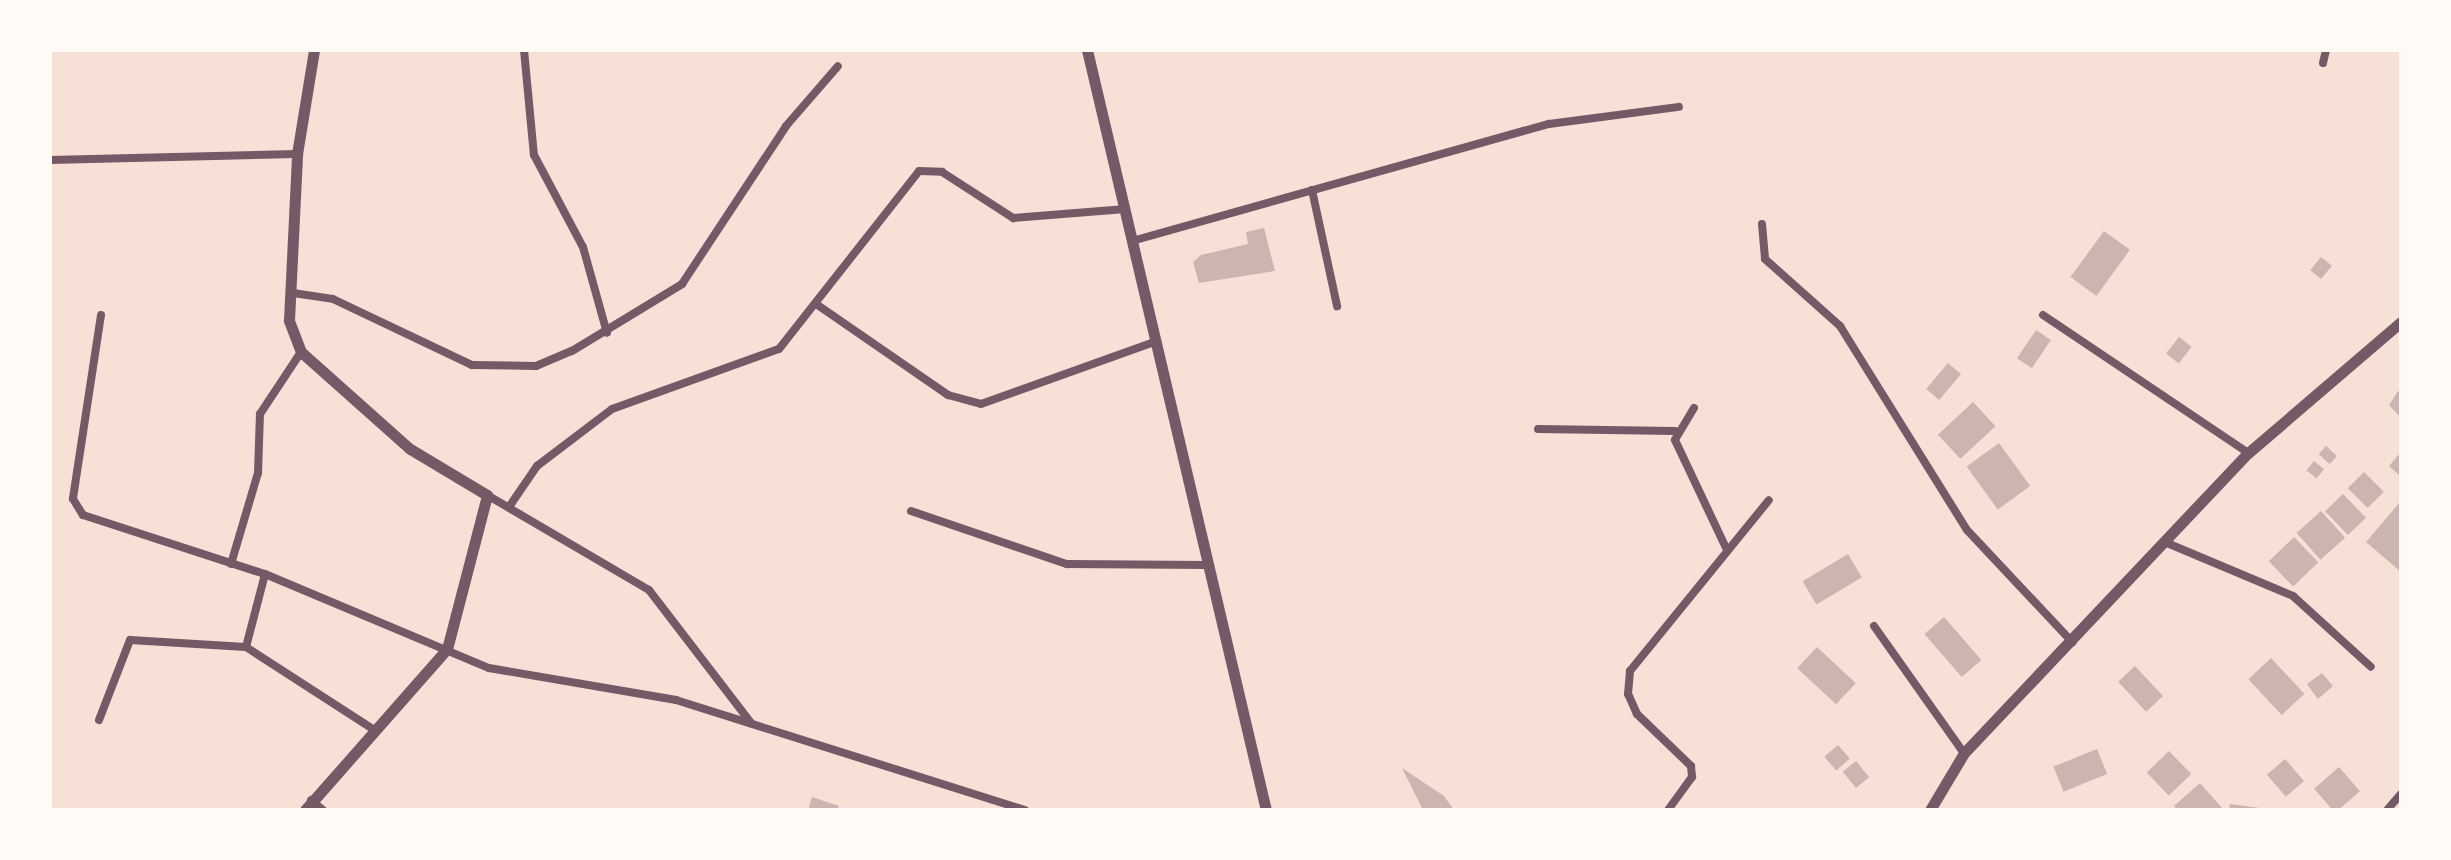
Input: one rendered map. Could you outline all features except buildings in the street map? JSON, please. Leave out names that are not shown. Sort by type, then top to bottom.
[{"type":"street","points":[[314,50],[297,154],[293,293],[289,320],[301,352],[410,449],[649,590],[751,724]]},
{"type":"street","points":[[524,50],[534,155],[583,247],[607,333]]},
{"type":"street","points":[[1087,50],[1266,810]]},
{"type":"street","points":[[2323,63],[2326,50]]},
{"type":"street","points":[[293,293],[333,299],[406,339],[502,369],[536,366],[607,333],[682,284],[786,126],[838,66]]},
{"type":"street","points":[[1132,241],[1563,121],[1679,107]]},
{"type":"street","points":[[50,160],[297,154]]},
{"type":"street","points":[[509,507],[537,466],[574,433],[612,409],[762,360],[819,306],[919,171],[931,168],[1013,218],[1126,209]]},
{"type":"street","points":[[1312,190],[1337,306]]},
{"type":"street","points":[[1762,224],[1765,259],[1840,326],[1967,530],[2072,642]]},
{"type":"street","points":[[819,306],[948,395],[981,404],[1157,341]]},
{"type":"street","points":[[101,315],[73,499],[83,515],[265,574],[489,668],[618,686],[751,724],[1025,810]]},
{"type":"street","points":[[2043,315],[2248,453]]},
{"type":"street","points":[[1930,810],[1964,753],[2167,543],[2248,453],[2401,322]]},
{"type":"street","points":[[231,564],[258,473],[260,414],[301,352]]},
{"type":"street","points":[[1675,431],[1694,408]]},
{"type":"street","points":[[1538,429],[1675,431]]},
{"type":"street","points":[[1675,431],[1726,549]]},
{"type":"street","points":[[323,810],[308,805],[447,649],[487,495]]},
{"type":"street","points":[[1668,810],[1692,777],[1691,766],[1637,714],[1628,694],[1630,671],[1726,549],[1769,500]]},
{"type":"street","points":[[911,511],[1067,564],[1207,565]]},
{"type":"street","points":[[2167,543],[2293,596],[2371,667]]},
{"type":"street","points":[[246,647],[265,574]]},
{"type":"street","points":[[1874,626],[1964,753]]},
{"type":"street","points":[[99,720],[130,640],[246,647],[376,731]]},
{"type":"street","points":[[2387,810],[2401,794]]}]
